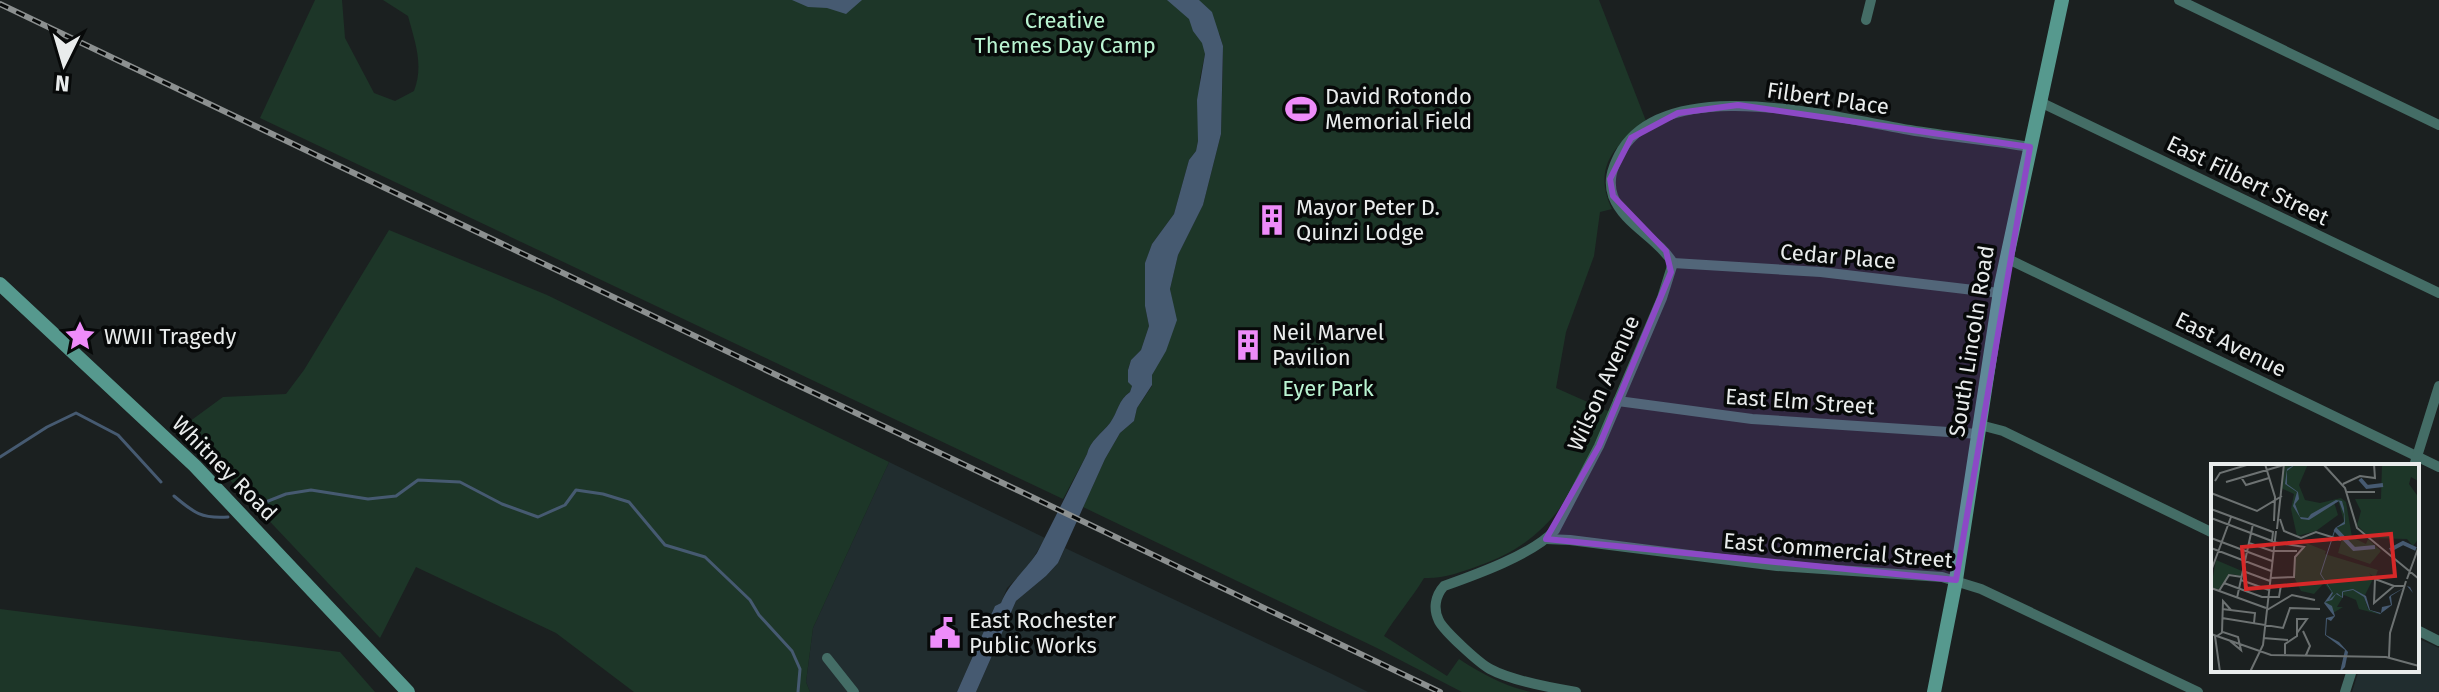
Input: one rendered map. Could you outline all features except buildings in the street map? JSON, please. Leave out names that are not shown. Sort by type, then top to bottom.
[{"type":"street","points":[[1866,20],[1871,0]]},
{"type":"street","name":"South Lincoln Road","points":[[1934,692],[1956,580],[1999,293],[2062,0]]},
{"type":"street","points":[[2179,0],[2439,125]]},
{"type":"street","name":"East Filbert Street","points":[[2040,102],[2439,293]]},
{"type":"street","name":"Filbert Place","points":[[1673,263],[1666,251],[1622,212],[1613,196],[1610,179],[1621,151],[1629,142],[1646,126],[1678,113],[1711,106],[1738,105],[2030,147]]},
{"type":"street","name":"East Avenue","points":[[2006,258],[2416,461],[2439,467]]},
{"type":"street","name":"Cedar Place","points":[[1673,263],[1821,272],[1999,293]]},
{"type":"street","name":"Wilson Avenue","points":[[1576,692],[1546,687],[1492,670],[1439,622],[1435,603],[1444,586],[1502,562],[1546,539],[1555,530],[1599,446],[1662,298],[1673,263]]},
{"type":"street","name":"Whitney Road","points":[[0,284],[195,466],[408,692]]},
{"type":"street","points":[[2416,461],[2439,386]]},
{"type":"street","name":"East Elm Street","points":[[1618,401],[1752,419],[2003,431],[2211,532]]},
{"type":"street","name":"East Commercial Street","points":[[1546,539],[1722,560],[1956,580],[2198,692]]},
{"type":"street","points":[[2419,631],[2439,641]]},
{"type":"street","points":[[827,658],[854,692]]},
{"type":"street","points":[[2345,692],[2351,672]]},
{"type":"highlighted area","points":[[1738,105],[2030,147],[1956,580],[1546,539],[1599,446],[1671,272],[1666,251],[1613,196],[1610,179],[1631,138],[1678,113]]},
{"type":"shaded area","points":[[889,462],[1045,538],[1028,567],[1007,588],[1001,603],[995,606],[957,692],[810,692],[806,682],[813,628]]},
{"type":"shaded area","points":[[1065,548],[1368,692],[976,692],[1016,601],[1046,576],[1058,563]]},
{"type":"shaded area","points":[[2419,639],[2439,648],[2439,692],[2352,692],[2358,672],[2419,672]]},
{"type":"green space","points":[[315,0],[342,0],[345,38],[374,93],[395,101],[414,91],[418,72],[417,54],[408,16],[383,0],[1599,0],[1646,121],[1616,148],[1606,169],[1606,194],[1612,209],[1600,212],[1594,256],[1566,332],[1556,388],[1610,412],[1575,484],[1546,524],[1505,555],[1458,573],[1424,578],[1384,636],[1447,676],[1459,659],[1494,679],[1531,692],[1462,692],[1083,507],[1105,459],[1120,433],[1134,421],[1137,408],[1152,386],[1152,375],[1176,321],[1170,289],[1178,255],[1203,205],[1221,134],[1223,46],[1219,33],[1205,54],[1200,78],[1196,151],[1189,160],[1174,214],[1152,244],[1145,264],[1145,306],[1149,326],[1141,350],[1131,360],[1128,369],[1128,381],[1132,386],[1130,392],[1091,445],[1063,499],[260,118]]},
{"type":"green space","points":[[389,230],[547,295],[889,462],[813,628],[806,682],[810,692],[634,692],[556,633],[416,567],[380,638],[241,491],[178,430],[223,397],[286,394],[304,370]]},
{"type":"green space","points":[[0,609],[340,652],[375,692],[0,692]]},
{"type":"water","points":[[792,0],[862,0],[846,14],[827,8],[808,7]]},
{"type":"water","points":[[1167,0],[1199,0],[1212,12],[1223,46],[1221,134],[1203,205],[1178,255],[1170,289],[1177,320],[1166,351],[1152,375],[1152,385],[1137,408],[1134,421],[1120,433],[1105,459],[1058,563],[1016,601],[976,692],[957,692],[995,606],[1001,603],[1008,589],[1037,553],[1091,445],[1110,423],[1132,386],[1128,382],[1128,370],[1131,360],[1141,350],[1149,326],[1145,306],[1145,263],[1152,244],[1174,214],[1189,160],[1196,151],[1198,141],[1197,100],[1205,54],[1189,19]]},
{"type":"waterway","points":[[0,457],[47,427],[76,413],[118,435],[161,482]]},
{"type":"waterway","points":[[253,507],[286,494],[311,490],[368,499],[396,496],[418,480],[460,482],[502,504],[538,517],[565,505],[576,490],[629,502],[665,545],[705,557],[750,600],[759,615],[792,651],[800,669],[798,692]]},
{"type":"waterway","points":[[174,496],[199,514],[228,517]]},
{"type":"railway","points":[[0,4],[1440,692]]},
{"type":"place","name":"David Rotondo Memorial Field","points":[[1301,109]]},
{"type":"place","name":"Mayor Peter D. Quinzi Lodge","points":[[1272,220]]},
{"type":"place","name":"WWII Tragedy","points":[[80,336]]},
{"type":"place","name":"Neil Marvel Pavilion","points":[[1248,345]]},
{"type":"place","name":"East Rochester Public Works","points":[[945,633]]},
{"type":"park label","name":"Creative Themes Day Camp","points":[[1065,32]]},
{"type":"park label","name":"Eyer Park","points":[[1328,388]]}]
